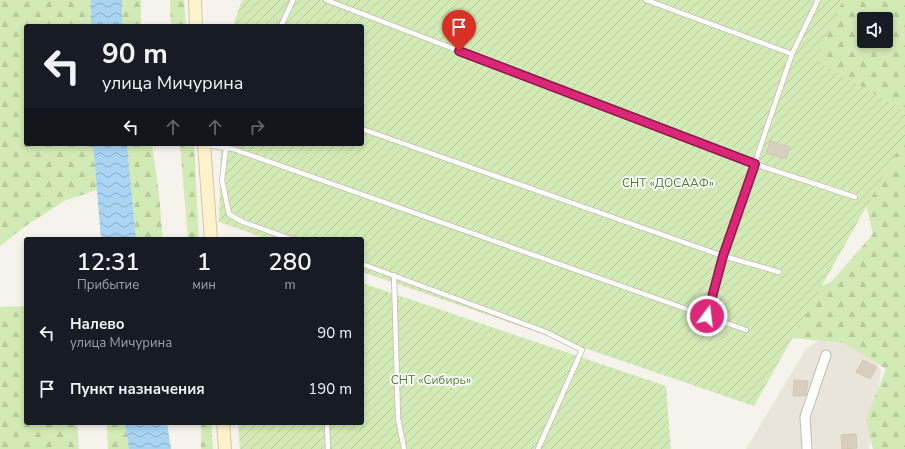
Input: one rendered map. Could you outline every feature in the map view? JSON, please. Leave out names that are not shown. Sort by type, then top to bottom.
[{"type":"main road","points":[[194,0],[196,24]]},
{"type":"main road","points":[[204,146],[211,237]]},
{"type":"main road","points":[[223,425],[225,449]]},
{"type":"street","points":[[807,449],[805,417],[826,355]]},
{"type":"lane","points":[[283,24],[293,0]]},
{"type":"lane","points":[[326,0],[755,164],[855,197]]},
{"type":"lane","points":[[646,0],[792,54]]},
{"type":"lane","points":[[707,316],[723,256],[792,54],[818,0]]},
{"type":"lane","points":[[364,130],[723,256],[779,272]]},
{"type":"lane","points":[[215,146],[241,152],[746,330]]},
{"type":"lane","points":[[226,148],[222,180],[229,214],[243,222],[285,237]]},
{"type":"lane","points":[[364,265],[546,332],[582,350],[538,449]]},
{"type":"lane","points":[[394,275],[398,418],[404,449]]},
{"type":"lane","points":[[327,425],[328,449]]},
{"type":"shaded area","points":[[848,321],[881,370],[869,449],[746,449],[806,349]]},
{"type":"green space","points":[[0,0],[91,0],[91,24],[24,24],[24,146],[93,146],[97,190],[64,201],[24,227],[0,246]]},
{"type":"green space","points":[[122,0],[141,0],[141,24],[122,24]]},
{"type":"green space","points":[[170,0],[184,0],[186,24],[171,24]]},
{"type":"green space","name":"СНТ «ДОСААФ»","points":[[242,0],[843,0],[816,61],[905,111],[905,138],[754,406],[364,273],[364,237],[261,237],[219,222],[221,146],[364,146],[364,24],[234,24]]},
{"type":"green space","points":[[825,0],[905,0],[905,449],[873,449],[866,420],[886,369],[844,343],[781,337],[789,299],[831,282],[873,234],[864,195],[806,56]]},
{"type":"green space","points":[[127,146],[152,146],[163,237],[136,237]]},
{"type":"green space","points":[[180,146],[194,146],[199,237],[188,237]]},
{"type":"green space","name":"СНТ «Сибирь»","points":[[364,284],[666,386],[671,449],[240,449],[238,425],[364,425]]},
{"type":"green space","points":[[24,306],[24,425],[77,425],[79,449],[0,449],[0,307]]},
{"type":"green space","points":[[107,425],[125,425],[129,449],[108,449]]},
{"type":"green space","points":[[201,425],[211,425],[213,449],[201,449]]},
{"type":"water","points":[[91,0],[122,0],[122,24],[91,24]]},
{"type":"water","points":[[93,146],[127,146],[136,237],[101,237]]},
{"type":"water","points":[[125,425],[167,425],[171,449],[129,449]]},
{"type":"building","points":[[770,141],[790,147],[786,159],[766,153]]},
{"type":"building","points":[[863,360],[877,367],[870,379],[856,372]]},
{"type":"building","points":[[794,380],[808,381],[806,396],[793,396]]},
{"type":"building","points":[[856,434],[857,448],[842,449],[841,435]]},
{"type":"route","points":[[459,51],[755,164],[723,256],[707,316]]}]
